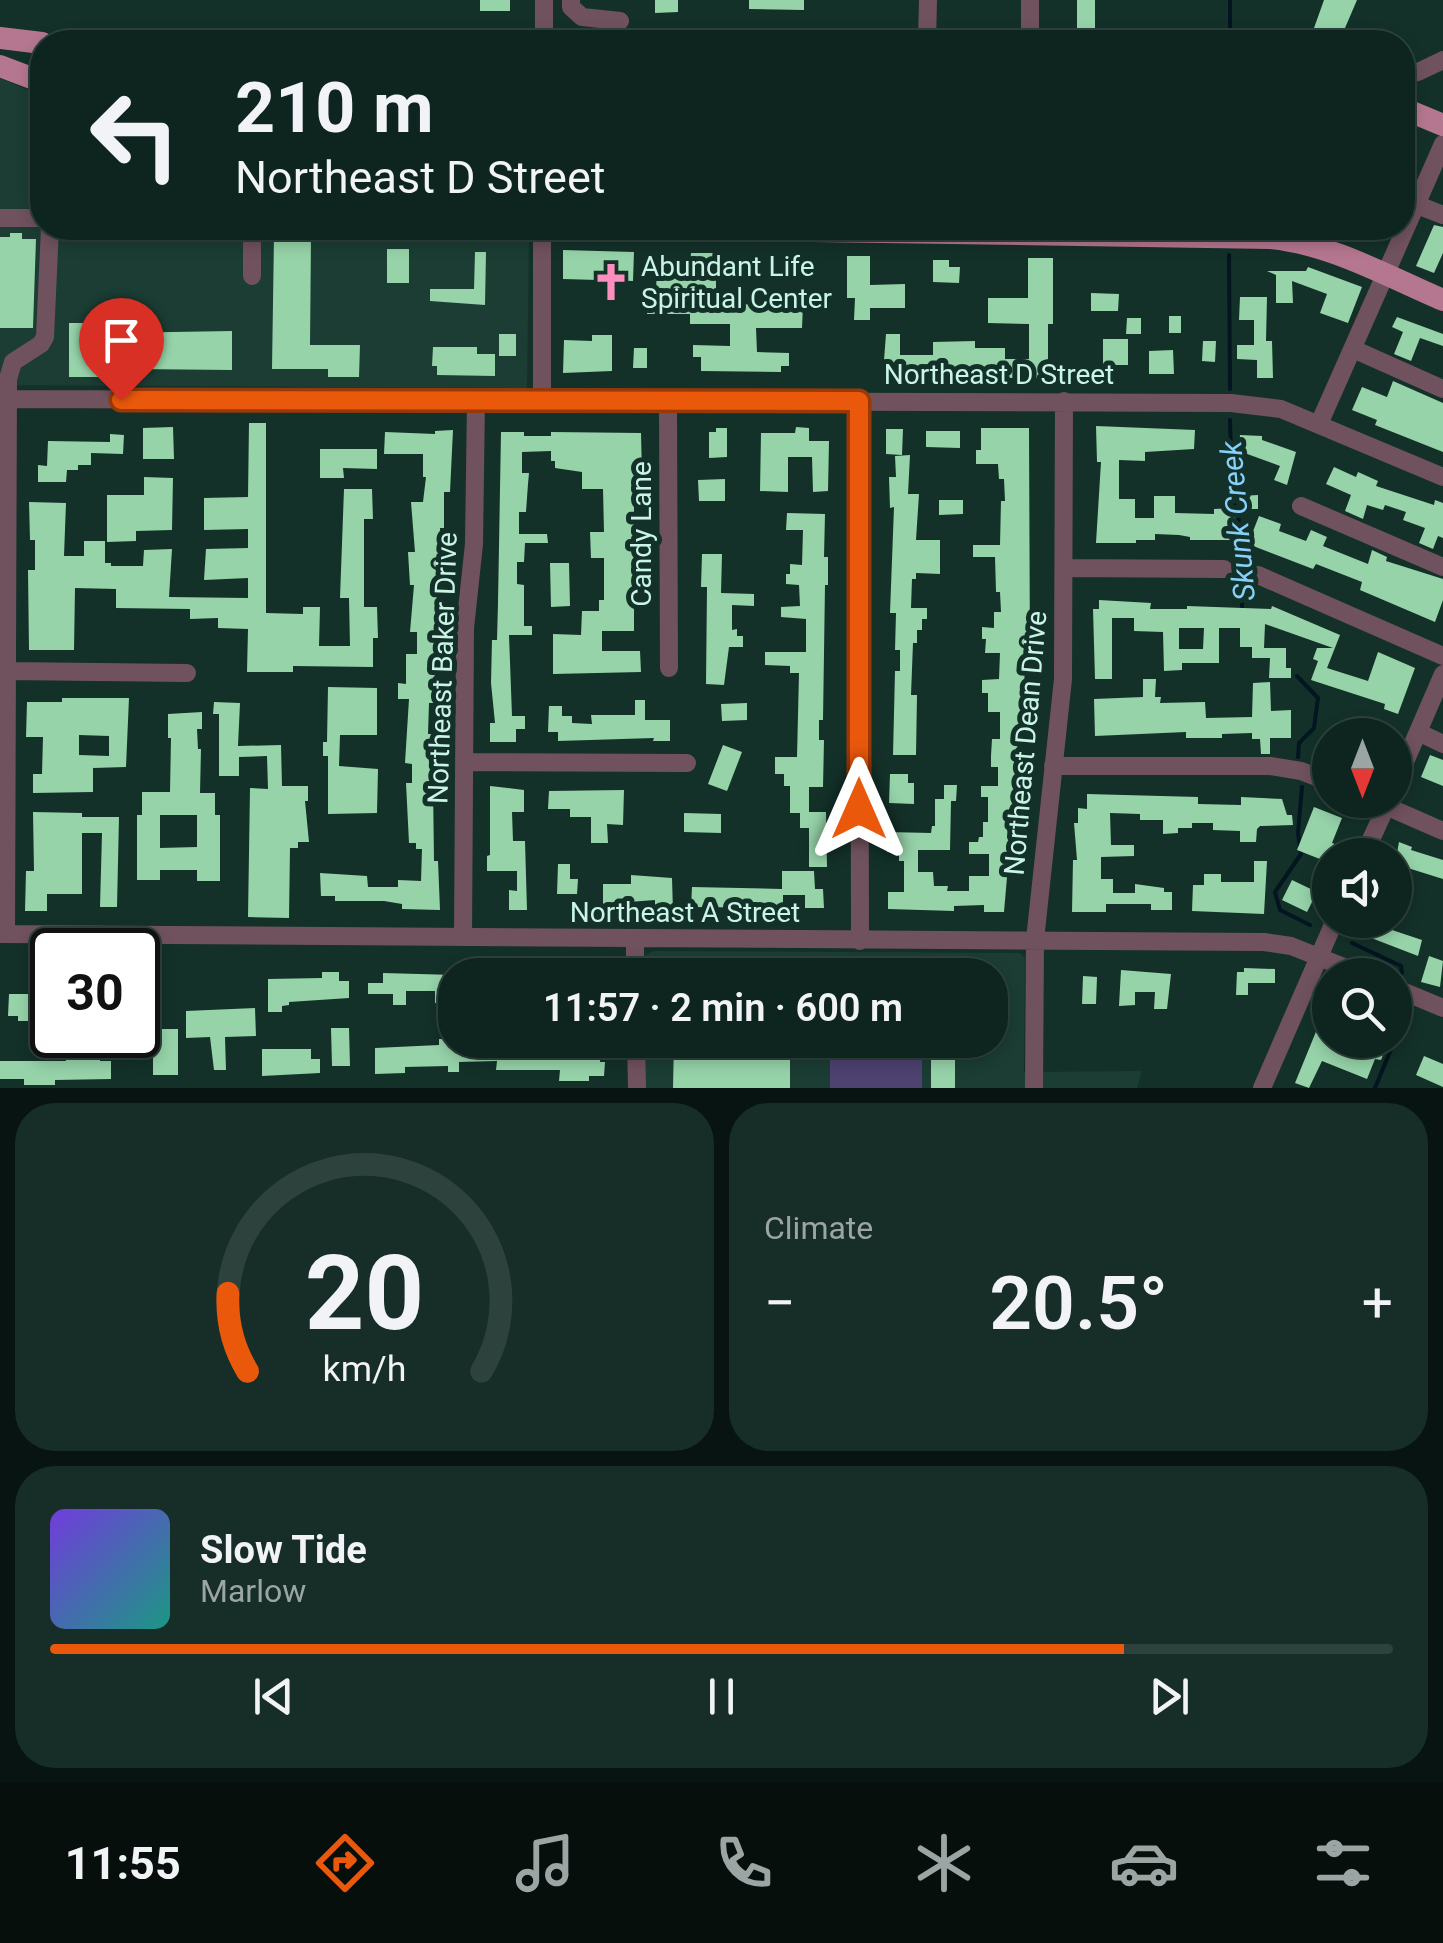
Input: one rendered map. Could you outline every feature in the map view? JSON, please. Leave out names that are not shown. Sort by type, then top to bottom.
[{"type":"main road","points":[[0,38],[30,42]]},
{"type":"main road","points":[[0,66],[30,77]]},
{"type":"main road","points":[[1415,113],[1443,125]]},
{"type":"main road","points":[[1283,240],[1306,244],[1443,300]]},
{"type":"street","points":[[544,0],[544,30]]},
{"type":"street","points":[[571,0],[571,7],[582,18],[620,21]]},
{"type":"street","points":[[928,0],[928,30]]},
{"type":"street","points":[[1030,0],[1030,30]]},
{"type":"street","points":[[1415,72],[1443,60]]},
{"type":"street","points":[[1415,192],[1443,144]]},
{"type":"street","points":[[1415,203],[1443,215]]},
{"type":"street","points":[[0,218],[30,218]]},
{"type":"street","points":[[3,934],[8,672],[4,399],[13,362],[46,337],[50,240]]},
{"type":"street","points":[[252,240],[252,276]]},
{"type":"street","points":[[542,240],[542,400]]},
{"type":"street","points":[[1319,424],[1386,275],[1397,240]]},
{"type":"street","points":[[1353,349],[1443,389]]},
{"type":"street","name":"Northeast D Street","points":[[4,399],[1230,403],[1281,409],[1443,477]]},
{"type":"street","name":"Northeast Baker Drive","points":[[463,937],[465,628],[475,526],[476,400]]},
{"type":"street","name":"Candy Lane","points":[[668,401],[668,668]]},
{"type":"street","points":[[859,401],[860,941]]},
{"type":"street","name":"Northeast Dean Drive","points":[[1034,1088],[1035,940],[1063,680],[1064,401]]},
{"type":"street","points":[[1300,506],[1443,567]]},
{"type":"street","points":[[1064,568],[1224,569]]},
{"type":"street","points":[[1258,575],[1443,656]]},
{"type":"street","points":[[8,672],[186,673]]},
{"type":"street","points":[[1412,746],[1443,674]]},
{"type":"street","points":[[1418,732],[1443,744]]},
{"type":"street","points":[[464,762],[686,763]]},
{"type":"street","points":[[1053,766],[1270,766],[1312,775]]},
{"type":"street","points":[[1412,816],[1443,831]]},
{"type":"street","name":"Northeast A Street","points":[[3,934],[1264,942],[1292,946],[1323,958]]},
{"type":"street","points":[[1262,1088],[1326,938]]},
{"type":"street","points":[[635,940],[635,958]]},
{"type":"street","points":[[1412,995],[1443,1008]]},
{"type":"street","points":[[636,1058],[637,1088]]},
{"type":"shaded area","points":[[0,78],[30,91],[30,240],[529,242],[527,388],[0,385]]},
{"type":"shaded area","points":[[654,951],[1020,953],[1025,958],[1024,1072],[1142,1071],[1137,1088],[645,1088],[645,1058],[1008,1058],[1008,958],[643,958]]},
{"type":"shaded area","points":[[830,1058],[922,1058],[922,1088],[830,1088]]},
{"type":"building","points":[[480,0],[510,0],[510,11],[480,11]]},
{"type":"building","points":[[655,0],[678,0],[678,12],[655,13]]},
{"type":"building","points":[[749,0],[804,0],[804,10],[749,9]]},
{"type":"building","points":[[1077,0],[1095,0],[1095,30],[1077,30]]},
{"type":"building","points":[[1324,0],[1357,0],[1344,30],[1313,30]]},
{"type":"building","points":[[1434,225],[1443,227],[1443,253],[1434,273],[1416,266]]},
{"type":"building","points":[[10,233],[22,233],[22,239],[36,240],[33,328],[0,328],[0,237],[10,237]]},
{"type":"building","points":[[274,240],[311,240],[310,345],[360,345],[359,377],[328,377],[328,369],[272,369]]},
{"type":"building","points":[[387,249],[409,249],[409,283],[387,283]]},
{"type":"building","points":[[563,250],[634,252],[633,281],[563,279]]},
{"type":"building","points":[[475,252],[486,252],[485,305],[430,301],[430,289],[474,289]]},
{"type":"building","points":[[691,253],[716,253],[716,304],[803,305],[802,328],[756,328],[757,352],[789,353],[789,366],[781,366],[781,372],[701,371],[701,357],[693,357],[693,345],[730,346],[730,324],[690,324],[690,314],[647,314],[647,292],[656,293],[657,264],[690,265]]},
{"type":"building","points":[[847,256],[870,256],[870,285],[905,284],[905,308],[870,308],[870,320],[854,320],[855,298],[847,298]]},
{"type":"building","points":[[1028,258],[1053,258],[1053,324],[1048,324],[1048,361],[1041,361],[1041,378],[1000,378],[1000,370],[974,370],[974,383],[963,383],[964,373],[883,373],[886,334],[900,334],[900,355],[933,355],[933,342],[975,341],[975,348],[1005,348],[1005,359],[1029,359],[1029,324],[988,323],[988,298],[1028,298]]},
{"type":"building","points":[[933,260],[949,260],[949,267],[960,267],[959,283],[933,282]]},
{"type":"building","points":[[1308,267],[1362,287],[1348,323],[1320,313],[1327,294],[1292,281],[1293,303],[1276,303],[1276,275],[1267,271],[1306,271]]},
{"type":"building","points":[[1091,293],[1119,294],[1118,311],[1091,311]]},
{"type":"building","points":[[1240,297],[1267,297],[1266,341],[1272,341],[1273,378],[1257,378],[1257,360],[1237,359],[1237,345],[1254,345],[1254,320],[1239,320]]},
{"type":"building","points":[[1169,316],[1181,316],[1181,333],[1169,333]]},
{"type":"building","points":[[1397,317],[1443,334],[1443,346],[1420,338],[1411,361],[1394,354],[1403,332],[1392,327]]},
{"type":"building","points":[[1127,318],[1141,318],[1141,334],[1126,334]]},
{"type":"building","points":[[113,320],[113,333],[232,331],[232,370],[134,369],[126,372],[126,377],[69,377],[69,323]]},
{"type":"building","points":[[499,334],[516,334],[516,356],[499,356]]},
{"type":"building","points":[[592,335],[612,335],[612,371],[563,373],[564,340],[592,341]]},
{"type":"building","points":[[1103,339],[1128,339],[1128,365],[1103,365]]},
{"type":"building","points":[[1203,341],[1216,341],[1215,362],[1202,361]]},
{"type":"building","points":[[433,347],[477,347],[477,354],[495,354],[495,376],[437,375],[437,366],[432,366]]},
{"type":"building","points":[[634,348],[647,348],[647,368],[633,368]]},
{"type":"building","points":[[1173,350],[1174,374],[1149,374],[1149,351]]},
{"type":"building","points":[[1393,381],[1443,403],[1443,452],[1375,425],[1377,420],[1352,410],[1362,387],[1387,397]]},
{"type":"building","points":[[249,423],[266,423],[266,613],[303,614],[303,607],[320,607],[319,646],[350,646],[349,598],[340,598],[344,489],[372,489],[373,519],[364,519],[364,607],[377,607],[378,638],[373,638],[373,667],[293,666],[293,672],[247,672],[248,629],[218,628],[218,618],[190,619],[190,609],[116,608],[116,589],[75,588],[74,650],[29,650],[28,570],[35,570],[35,540],[30,540],[29,502],[66,503],[64,556],[84,556],[84,541],[105,541],[105,563],[143,566],[144,550],[172,549],[169,597],[248,598],[248,578],[204,580],[206,549],[248,548],[248,529],[204,530],[204,498],[248,497]]},
{"type":"building","points":[[1096,426],[1195,430],[1194,449],[1145,452],[1145,461],[1119,460],[1119,499],[1135,499],[1135,518],[1154,518],[1154,496],[1175,496],[1175,513],[1214,514],[1214,509],[1235,508],[1236,540],[1190,540],[1179,535],[1155,534],[1155,540],[1136,543],[1096,543],[1101,462],[1097,462]]},
{"type":"building","points":[[173,427],[174,459],[143,459],[143,428]]},
{"type":"building","points":[[796,427],[809,428],[809,441],[829,441],[828,491],[813,492],[812,457],[788,457],[788,492],[760,491],[761,433],[795,433]]},
{"type":"building","points":[[716,428],[727,428],[727,457],[709,458],[709,432],[716,432]]},
{"type":"building","points":[[981,428],[1029,428],[1030,663],[1025,663],[1024,689],[1029,689],[1029,700],[1022,700],[1021,734],[1017,734],[1014,854],[1009,854],[1004,912],[984,912],[984,905],[954,906],[954,911],[888,909],[888,892],[904,892],[904,861],[899,861],[899,853],[887,852],[887,832],[931,833],[935,826],[935,799],[944,799],[944,785],[957,785],[956,801],[951,801],[950,850],[918,850],[918,872],[933,872],[934,886],[948,886],[947,891],[969,891],[969,876],[989,876],[989,854],[969,854],[969,842],[978,842],[983,837],[983,822],[988,822],[988,797],[981,797],[981,786],[998,786],[998,767],[991,767],[991,756],[992,739],[1000,739],[1000,712],[988,712],[988,693],[982,693],[982,680],[999,679],[1000,653],[985,653],[982,627],[994,628],[994,612],[1001,612],[995,557],[973,557],[973,545],[1000,545],[1001,501],[1005,501],[1004,479],[999,479],[998,464],[976,464],[976,450],[981,450]]},
{"type":"building","points":[[886,429],[903,429],[902,455],[886,454]]},
{"type":"building","points":[[453,430],[450,492],[444,492],[444,528],[440,528],[434,703],[429,703],[428,734],[434,734],[430,783],[440,910],[402,909],[402,904],[384,901],[335,901],[335,896],[321,896],[320,873],[367,876],[368,887],[398,887],[398,880],[421,881],[422,849],[409,843],[406,783],[412,783],[412,764],[405,763],[409,699],[398,699],[398,683],[406,684],[406,654],[417,654],[417,632],[410,632],[414,585],[410,585],[408,552],[415,552],[411,502],[423,502],[426,477],[423,454],[384,454],[385,432],[435,434]]},
{"type":"building","points":[[926,431],[960,431],[960,448],[926,447]]},
{"type":"building","points":[[501,432],[524,432],[524,436],[551,436],[551,432],[641,433],[642,475],[634,475],[634,631],[602,631],[602,651],[640,651],[641,672],[553,674],[553,634],[581,635],[582,611],[599,611],[599,600],[604,600],[604,558],[591,558],[590,532],[604,532],[603,489],[582,489],[582,472],[555,468],[551,451],[522,452],[522,473],[529,473],[526,512],[519,512],[519,534],[547,534],[548,543],[525,543],[524,562],[517,562],[517,584],[524,585],[524,626],[532,626],[532,635],[509,635],[512,716],[525,716],[525,729],[516,729],[516,742],[490,742],[490,723],[495,723],[491,683],[492,640],[497,640]]},
{"type":"building","points":[[110,434],[124,435],[123,454],[91,453],[91,465],[67,470],[66,482],[38,482],[38,465],[47,466],[48,441],[110,442]]},
{"type":"building","points":[[1240,435],[1262,436],[1262,440],[1296,452],[1287,485],[1274,480],[1280,466],[1239,451]]},
{"type":"building","points":[[320,449],[377,449],[377,469],[343,468],[344,478],[320,478]]},
{"type":"building","points":[[910,455],[908,494],[919,494],[916,540],[940,540],[940,574],[916,573],[916,579],[912,579],[911,608],[927,608],[927,619],[922,619],[922,630],[917,630],[917,643],[913,643],[911,695],[917,695],[916,755],[893,755],[895,671],[900,671],[900,650],[895,650],[896,613],[890,613],[894,507],[890,508],[889,477],[896,477],[895,456]]},
{"type":"building","points":[[1334,467],[1378,481],[1376,486],[1434,505],[1435,500],[1443,503],[1443,538],[1438,536],[1433,549],[1419,543],[1425,528],[1403,520],[1406,512],[1385,505],[1383,510],[1367,505],[1363,519],[1345,511],[1351,495],[1326,484]]},
{"type":"building","points":[[144,477],[173,478],[172,530],[136,531],[136,541],[107,542],[107,495],[144,495]]},
{"type":"building","points":[[725,479],[725,501],[699,501],[698,480]]},
{"type":"building","points":[[1258,495],[1258,509],[1241,509],[1241,496]]},
{"type":"building","points":[[939,500],[963,500],[963,514],[939,515]]},
{"type":"building","points":[[787,513],[825,514],[828,585],[823,720],[819,720],[819,740],[824,740],[823,787],[809,787],[809,812],[826,812],[827,867],[809,867],[809,828],[800,828],[800,813],[790,813],[790,786],[784,786],[784,774],[775,774],[775,757],[797,757],[799,673],[790,673],[790,666],[765,665],[765,652],[806,652],[806,619],[781,617],[781,607],[800,606],[799,585],[786,584],[786,574],[790,574],[790,564],[802,565],[803,530],[786,530]]},
{"type":"building","points":[[1259,516],[1281,524],[1279,531],[1306,541],[1311,530],[1327,537],[1323,546],[1368,564],[1372,550],[1387,557],[1386,561],[1443,579],[1443,600],[1435,622],[1360,590],[1362,582],[1316,564],[1313,569],[1248,544]]},
{"type":"building","points":[[702,554],[722,554],[721,593],[754,594],[754,606],[732,605],[732,630],[737,629],[737,636],[743,636],[743,647],[729,647],[724,685],[706,684],[707,587],[701,587]]},
{"type":"building","points":[[550,563],[569,563],[570,606],[551,607]]},
{"type":"building","points":[[1099,600],[1151,603],[1150,609],[1272,606],[1340,635],[1327,668],[1368,681],[1378,652],[1415,668],[1398,714],[1384,709],[1385,704],[1311,680],[1318,661],[1313,659],[1317,648],[1333,648],[1265,624],[1264,648],[1286,648],[1286,668],[1291,668],[1291,678],[1269,678],[1270,658],[1252,658],[1252,647],[1240,647],[1240,628],[1219,628],[1219,663],[1182,663],[1182,670],[1164,671],[1163,632],[1134,631],[1134,618],[1112,618],[1112,679],[1095,679],[1093,609],[1099,609]],"holes":[[[1179,628],[1204,628],[1203,649],[1179,649]]]},
{"type":"building","points":[[1143,679],[1156,679],[1155,697],[1161,697],[1160,703],[1205,702],[1206,718],[1252,717],[1253,683],[1270,682],[1271,711],[1291,710],[1291,738],[1270,738],[1270,754],[1261,754],[1260,739],[1252,739],[1252,733],[1222,734],[1222,738],[1186,738],[1186,732],[1095,736],[1094,699],[1143,697]]},
{"type":"building","points":[[328,687],[377,688],[377,735],[340,735],[339,766],[378,769],[377,813],[328,814],[328,756],[323,756],[323,742],[327,742]]},
{"type":"building","points":[[62,698],[129,698],[126,767],[93,768],[93,792],[33,793],[33,774],[42,774],[43,737],[26,737],[27,702],[62,702]],"holes":[[[79,735],[109,736],[109,756],[79,755]]]},
{"type":"building","points":[[635,700],[645,700],[645,720],[670,720],[670,741],[558,741],[558,732],[548,732],[549,706],[562,706],[562,716],[572,716],[572,723],[592,724],[591,715],[635,715]]},
{"type":"building","points":[[214,702],[240,703],[238,746],[281,745],[282,786],[308,786],[305,801],[309,842],[298,842],[298,848],[290,848],[289,918],[248,917],[250,788],[268,789],[267,756],[239,757],[239,776],[219,776],[219,714],[213,714]]},
{"type":"building","points":[[747,703],[747,720],[722,721],[721,704]]},
{"type":"building","points":[[202,712],[202,729],[197,729],[201,749],[200,793],[215,793],[215,815],[220,815],[220,881],[197,881],[197,870],[160,870],[160,880],[137,880],[137,815],[142,815],[142,792],[170,792],[168,714]],"holes":[[[160,815],[197,815],[197,847],[160,848]]]},
{"type":"building","points":[[723,745],[742,752],[727,791],[708,784]]},
{"type":"building","points":[[1430,755],[1443,760],[1443,786],[1421,777]]},
{"type":"building","points":[[890,774],[908,774],[908,783],[914,783],[914,804],[889,803]]},
{"type":"building","points":[[490,786],[524,790],[524,812],[512,812],[513,841],[525,841],[527,910],[509,910],[509,890],[517,891],[517,871],[487,871]]},
{"type":"building","points":[[624,790],[623,825],[607,824],[608,843],[591,843],[591,817],[570,817],[570,809],[548,809],[549,791]]},
{"type":"building","points":[[1087,794],[1198,797],[1198,804],[1241,805],[1241,797],[1282,799],[1293,825],[1260,826],[1256,842],[1240,842],[1240,831],[1213,830],[1213,823],[1192,823],[1192,828],[1163,834],[1163,820],[1140,820],[1140,814],[1110,813],[1111,845],[1134,845],[1134,856],[1101,857],[1101,879],[1113,879],[1113,893],[1135,893],[1135,884],[1164,888],[1164,892],[1172,892],[1172,910],[1151,910],[1151,904],[1106,904],[1106,912],[1072,912],[1073,860],[1077,860],[1074,823],[1078,823],[1078,808],[1087,809]]},
{"type":"building","points":[[33,812],[119,817],[117,907],[100,907],[102,833],[82,833],[82,894],[47,894],[47,911],[25,911],[26,871],[34,871]]},
{"type":"building","points":[[1312,812],[1312,818],[1342,818],[1334,838],[1312,838],[1312,856],[1297,850]]},
{"type":"building","points":[[684,813],[721,814],[721,833],[684,832]]},
{"type":"building","points":[[1412,850],[1443,860],[1443,879],[1412,869]]},
{"type":"building","points":[[1254,861],[1267,861],[1264,914],[1192,911],[1193,885],[1204,885],[1204,874],[1221,874],[1221,882],[1254,882]]},
{"type":"building","points":[[558,864],[570,864],[570,879],[578,879],[577,894],[557,894]]},
{"type":"building","points":[[782,871],[814,871],[815,889],[823,889],[824,908],[805,908],[805,895],[783,895],[783,908],[691,907],[692,887],[782,889]]},
{"type":"building","points":[[631,875],[672,878],[673,912],[655,912],[655,900],[603,904],[603,884],[631,884]]},
{"type":"building","points":[[1292,880],[1312,890],[1307,912],[1282,900]]},
{"type":"building","points":[[1371,938],[1422,940],[1418,956]]},
{"type":"building","points":[[1429,956],[1443,961],[1440,987],[1421,982]]},
{"type":"building","points":[[1244,968],[1275,969],[1275,983],[1248,983],[1248,995],[1236,995],[1237,972],[1244,972]]},
{"type":"building","points":[[1121,970],[1171,974],[1167,1009],[1154,1009],[1155,992],[1135,992],[1135,1005],[1119,1006]]},
{"type":"building","points":[[322,972],[339,972],[339,981],[349,981],[349,998],[289,1002],[282,1006],[282,1012],[268,1012],[268,979],[322,978]]},
{"type":"building","points":[[383,973],[438,975],[438,1003],[435,991],[406,991],[406,1005],[393,1005],[393,994],[368,994],[368,983],[383,983]]},
{"type":"building","points":[[1083,976],[1097,977],[1096,1004],[1082,1004]]},
{"type":"building","points":[[9,994],[30,994],[30,1021],[8,1016]]},
{"type":"building","points":[[255,1008],[256,1036],[225,1037],[226,1070],[214,1070],[210,1037],[186,1038],[186,1011]]},
{"type":"building","points":[[331,1028],[349,1028],[350,1066],[332,1066]]},
{"type":"building","points":[[160,1029],[178,1029],[178,1075],[153,1075],[153,1058],[160,1058]]},
{"type":"building","points":[[1312,1041],[1312,1058],[1382,1058],[1375,1059],[1367,1079],[1322,1061],[1309,1088],[1295,1083]]},
{"type":"building","points":[[438,1045],[438,1058],[600,1058],[600,1062],[605,1062],[604,1076],[589,1076],[589,1081],[559,1081],[560,1070],[496,1070],[497,1061],[459,1062],[459,1072],[448,1072],[448,1066],[405,1067],[405,1073],[375,1074],[375,1048]]},
{"type":"building","points":[[262,1049],[311,1049],[311,1059],[320,1059],[320,1073],[262,1076]]},
{"type":"building","points":[[1424,1056],[1443,1064],[1443,1087],[1416,1075]]},
{"type":"building","points":[[65,1058],[111,1061],[111,1079],[24,1085],[24,1079],[0,1079],[0,1061],[66,1061]]},
{"type":"building","points":[[674,1058],[790,1058],[790,1088],[673,1088]]},
{"type":"building","points":[[931,1058],[955,1058],[955,1088],[931,1088]]},
{"type":"waterway","name":"Skunk Creek","points":[[1230,0],[1230,30]]},
{"type":"waterway","name":"Skunk Creek","points":[[1229,255],[1230,389]]},
{"type":"waterway","name":"Skunk Creek","points":[[1230,420],[1232,498],[1238,514],[1242,561],[1242,609]]},
{"type":"waterway","name":"Skunk Creek","points":[[1297,676],[1318,698],[1314,728],[1299,743],[1298,757]]},
{"type":"waterway","name":"Skunk Creek","points":[[1302,787],[1298,833],[1301,854],[1275,892],[1280,910],[1310,925]]},
{"type":"waterway","name":"Skunk Creek","points":[[1352,943],[1384,958]]},
{"type":"waterway","name":"Skunk Creek","points":[[1375,1088],[1387,1058]]},
{"type":"place","name":"Abundant Life Spiritual Center","points":[[611,282]]},
{"type":"route","points":[[121,400],[859,401],[859,809]]}]
